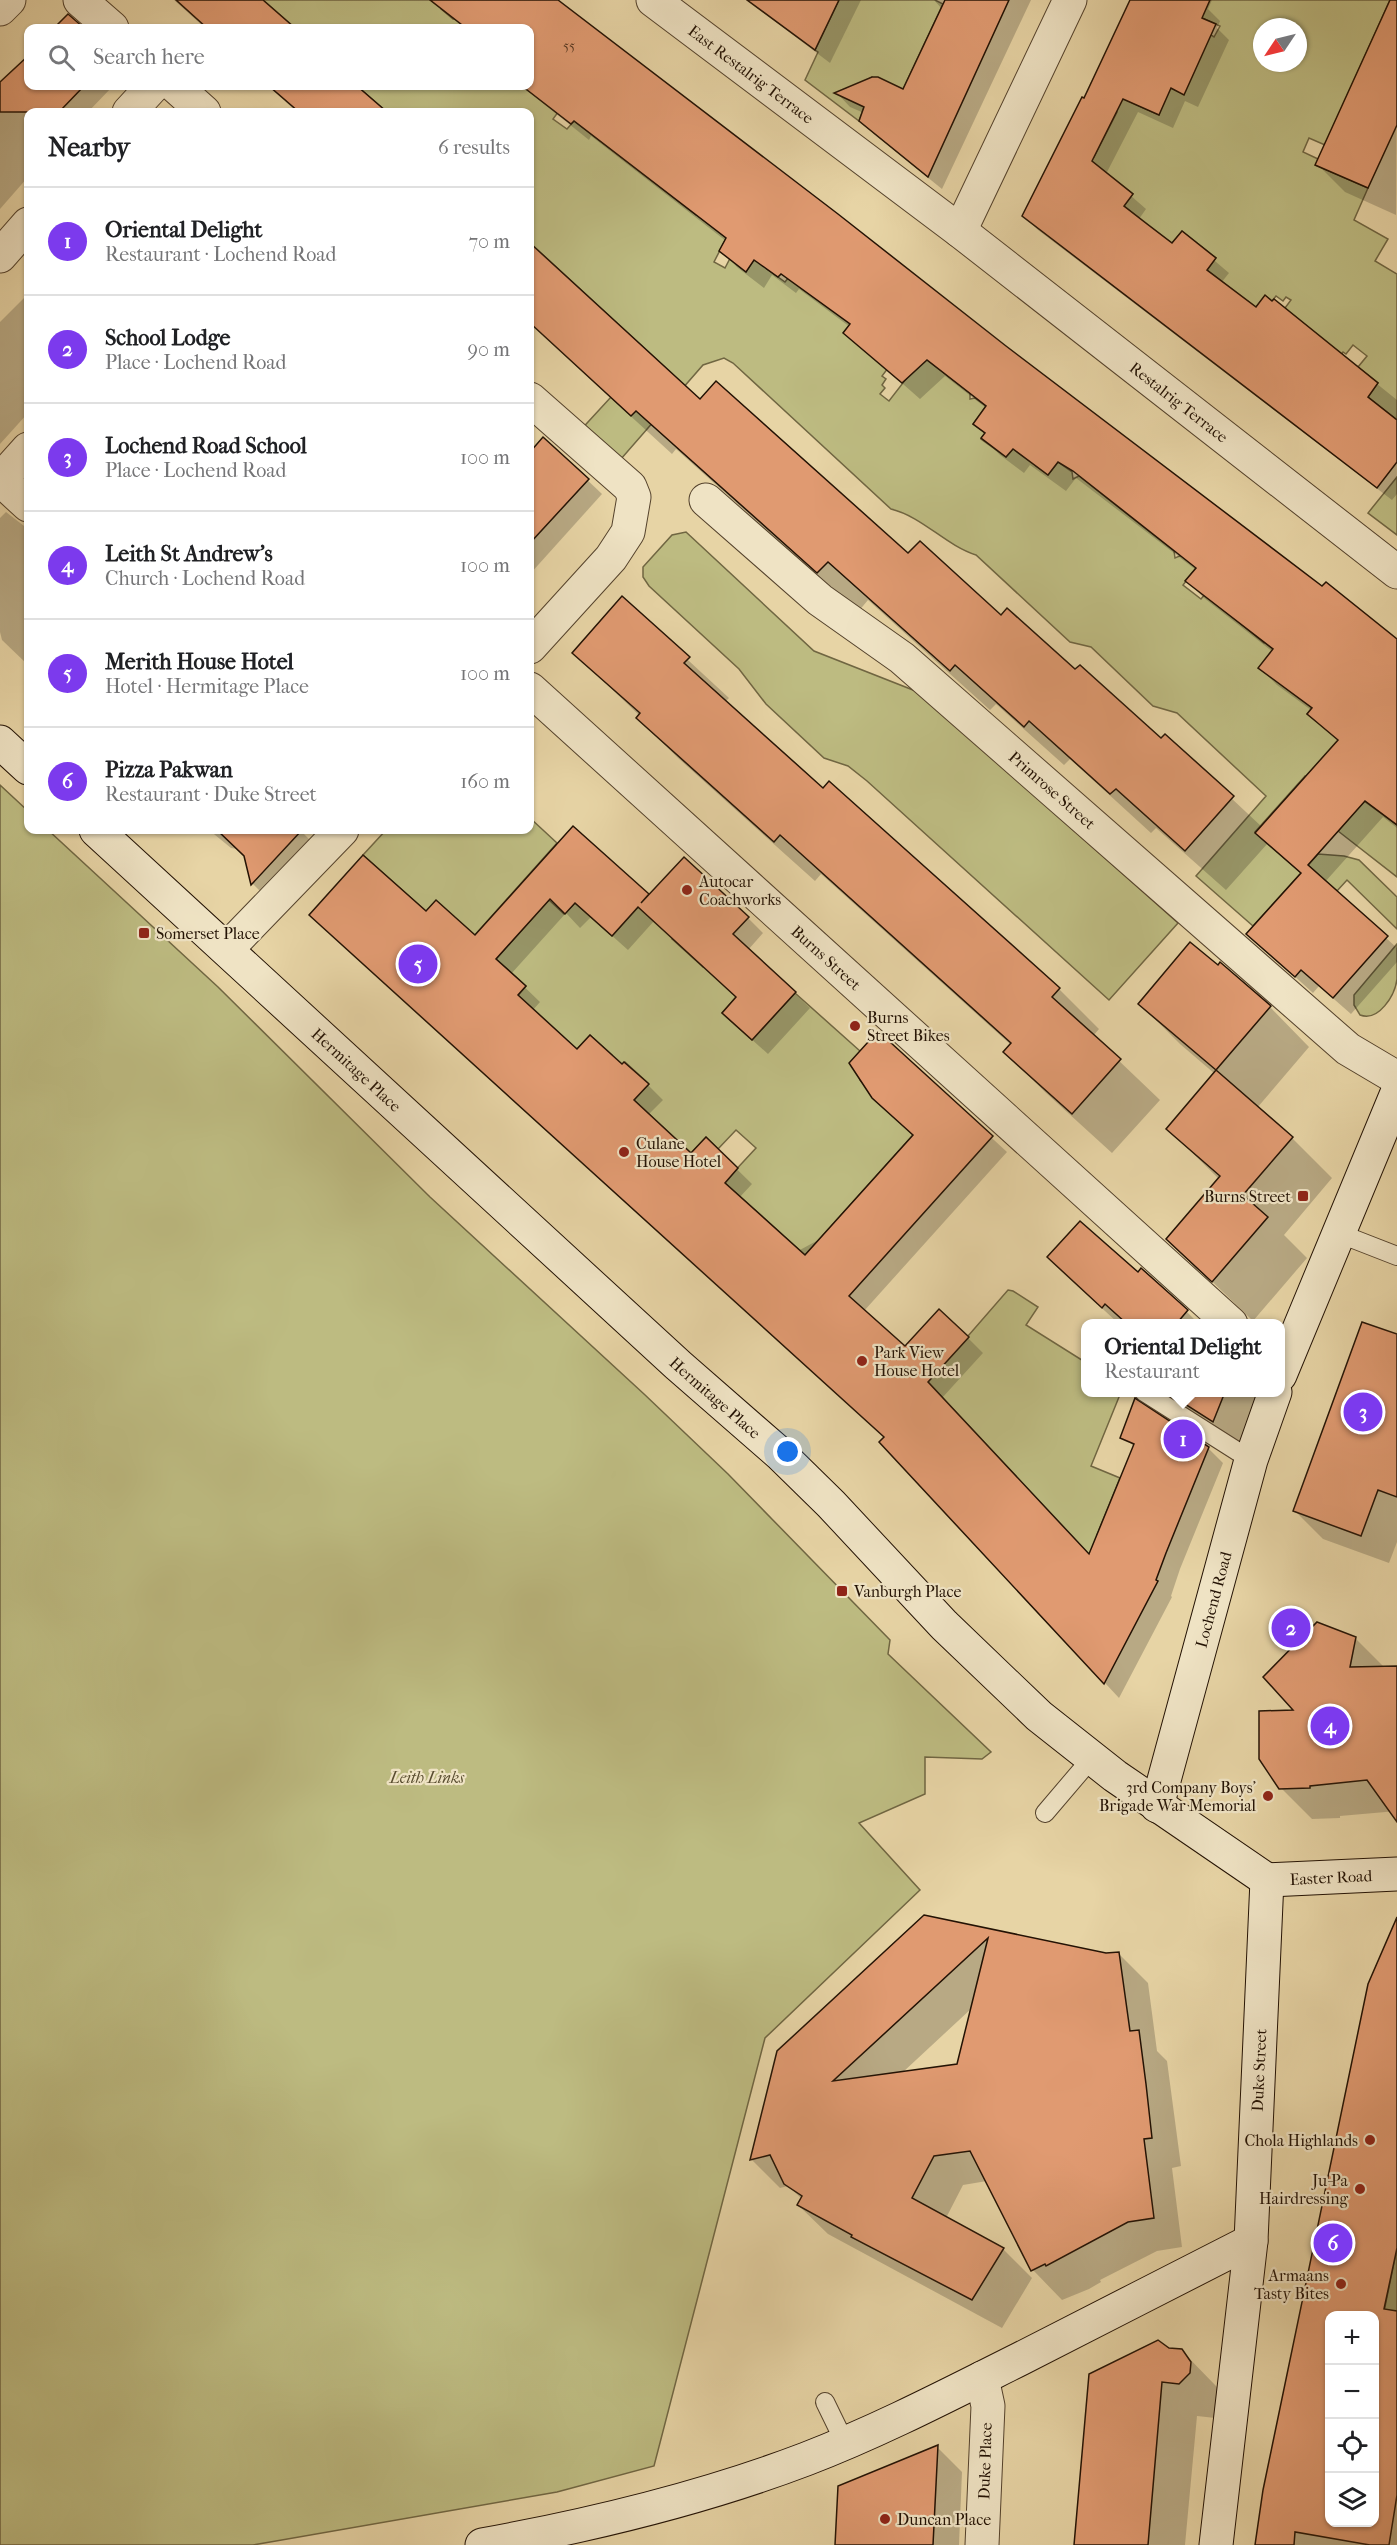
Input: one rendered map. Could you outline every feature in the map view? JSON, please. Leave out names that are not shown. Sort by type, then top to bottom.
[{"type":"street","points":[[0,9],[9,0]]},
{"type":"street","points":[[80,0],[107,24]]},
{"type":"street","name":"East Restalrig Terrace","points":[[653,0],[819,127]]},
{"type":"street","points":[[960,231],[1070,0]]},
{"type":"street","points":[[133,108],[149,90]]},
{"type":"street","points":[[179,90],[200,108]]},
{"type":"street","name":"Restalrig Terrace","points":[[819,127],[960,231],[1397,572]]},
{"type":"street","points":[[0,256],[24,229]]},
{"type":"street","points":[[534,403],[630,487],[633,498],[628,532],[617,550],[534,643]]},
{"type":"street","points":[[24,452],[0,479],[24,501]]},
{"type":"street","name":"Primrose Street","points":[[706,500],[820,600],[902,658],[1348,1050],[1397,1078]]},
{"type":"street","name":"Burns Street","points":[[534,693],[1227,1319]]},
{"type":"street","points":[[0,742],[24,764]]},
{"type":"street","name":"Hermitage Place","points":[[100,834],[678,1365],[780,1454],[831,1504],[973,1653],[1039,1716],[1092,1759],[1157,1806],[1267,1880]]},
{"type":"street","points":[[227,949],[338,834]]},
{"type":"street","points":[[1285,1354],[1397,1093]]},
{"type":"street","name":"Lochend Road","points":[[1157,1806],[1251,1460],[1273,1397]]},
{"type":"street","name":"Easter Road","points":[[1267,1880],[1397,1874]]},
{"type":"street","name":"Duke Street","points":[[1216,2545],[1251,2241],[1267,1880]]},
{"type":"street","points":[[482,2545],[593,2523],[651,2508],[761,2475],[845,2443],[982,2378],[1251,2241]]},
{"type":"street","name":"Duke Place","points":[[982,2378],[988,2406],[982,2545]]},
{"type":"lane","points":[[1338,1233],[1397,1256]]},
{"type":"lane","points":[[1152,1397],[1251,1460]]},
{"type":"lane","points":[[1045,1813],[1092,1759]]},
{"type":"lane","points":[[825,2402],[845,2443]]},
{"type":"green space","points":[[263,0],[448,0],[441,9],[453,19],[489,21],[486,24],[290,24]]},
{"type":"green space","points":[[839,0],[935,0],[943,4],[896,104],[872,77],[857,86],[864,107],[859,121],[805,80],[818,52],[815,50]]},
{"type":"green space","points":[[1193,0],[1390,0],[1325,145],[1309,138],[1303,152],[1318,159],[1316,165],[1368,188],[1354,220],[1388,239],[1375,261],[1397,274],[1397,420],[1368,397],[1378,383],[1358,367],[1367,356],[1353,345],[1346,354],[1343,352],[1332,367],[1285,308],[1291,300],[1286,297],[1283,301],[1276,296],[1272,301],[1265,296],[1256,307],[1207,270],[1216,258],[1182,231],[1172,243],[1124,206],[1133,194],[1100,168],[1090,180],[1086,152],[1094,157],[1117,112],[1091,95],[1091,84],[1159,115],[1166,86],[1184,94],[1183,17],[1214,37],[1220,26],[1202,18]]},
{"type":"green space","points":[[362,90],[528,90],[564,104],[553,119],[567,129],[574,121],[696,215],[737,217],[714,262],[725,268],[738,243],[737,265],[746,272],[767,240],[767,269],[785,282],[801,262],[897,356],[882,376],[886,379],[882,385],[885,388],[880,394],[889,401],[923,357],[970,393],[970,399],[975,398],[986,406],[973,424],[985,433],[981,439],[1006,457],[1024,436],[1036,466],[1048,475],[1058,462],[1072,472],[1073,479],[1079,476],[1174,551],[1175,558],[1182,555],[1197,567],[1183,585],[1201,599],[1205,594],[1264,643],[1276,629],[1332,681],[1307,714],[1316,721],[1346,689],[1356,795],[1397,825],[1397,877],[1338,831],[1350,817],[1305,776],[1255,832],[1301,873],[1253,926],[1196,876],[1266,796],[1177,713],[1153,706],[1091,647],[1070,642],[976,555],[954,545],[913,518],[891,509],[733,363],[724,358],[703,365],[614,467],[577,434],[611,397],[631,415],[670,372],[534,247],[534,108],[382,108]]},
{"type":"green space","points":[[1397,477],[1397,535],[1368,513]]},
{"type":"green space","points":[[686,532],[814,651],[918,692],[1178,923],[1109,1000],[867,781],[848,766],[824,758],[766,704],[739,669],[649,586],[643,577],[643,567],[672,535]]},
{"type":"green space","name":"Leith Links","points":[[0,785],[24,807],[24,834],[52,834],[218,987],[430,1197],[728,1474],[890,1640],[888,1654],[991,1752],[982,1759],[925,1757],[925,1794],[859,1823],[920,1890],[765,2038],[654,2466],[557,2492],[253,2545],[0,2545]]},
{"type":"green space","points":[[534,822],[557,843],[465,946],[363,855],[382,834],[534,834]]},
{"type":"green space","points":[[1318,854],[1359,860],[1397,897],[1397,929],[1347,880],[1337,891],[1308,865]]},
{"type":"green space","points":[[650,894],[684,925],[672,939],[703,967],[765,965],[722,1013],[752,1040],[795,993],[860,1051],[860,1080],[913,1135],[805,1255],[714,1173],[731,1175],[756,1148],[736,1130],[718,1149],[706,1137],[691,1153],[634,1100],[648,1083],[625,1062],[610,1078],[612,1055],[590,1035],[577,1049],[512,1002],[526,986],[496,959],[549,900],[564,914],[575,903],[612,936]]},
{"type":"green space","points":[[1397,944],[1397,979],[1393,992],[1380,1011],[1374,1015],[1360,1015],[1354,1005],[1354,995]]},
{"type":"green space","points":[[1008,1290],[1038,1307],[1026,1325],[1081,1359],[1081,1397],[1119,1397],[1091,1466],[1120,1478],[1097,1535],[1106,1573],[928,1382]]},
{"type":"green space","points":[[1397,2248],[1397,2311],[1379,2348],[1379,2336]]},
{"type":"building","points":[[176,0],[263,0],[290,24],[203,24]]},
{"type":"building","points":[[430,0],[558,0],[1006,346],[1322,586],[1326,582],[1397,639],[1397,825],[1365,801],[1308,865],[1388,936],[1333,998],[1301,970],[1295,977],[1246,934],[1301,873],[1255,833],[1338,740],[1307,714],[1312,708],[1258,668],[1273,649],[1185,581],[1196,568],[1073,471],[1058,462],[1048,475],[1013,449],[1006,457],[981,438],[985,433],[973,424],[986,406],[927,360],[902,383],[843,333],[850,324],[781,274],[778,277],[754,260],[746,272],[719,251],[726,238],[574,121],[571,124],[527,90],[534,90],[534,24],[461,24]]},
{"type":"building","points":[[747,0],[839,0],[815,50]]},
{"type":"building","points":[[945,0],[1009,0],[928,177],[859,121],[864,107],[834,93],[872,77],[878,77],[903,89]]},
{"type":"building","points":[[1130,0],[1210,0],[1202,18],[1216,24],[1184,95],[1171,88],[1159,115],[1123,99],[1092,161],[1133,194],[1124,206],[1147,224],[1172,243],[1182,231],[1216,258],[1207,270],[1256,307],[1265,295],[1272,301],[1274,299],[1378,383],[1368,397],[1397,420],[1397,462],[1377,488],[1022,216],[1082,97],[1084,98]]},
{"type":"building","points":[[1390,0],[1397,0],[1397,125],[1368,188],[1315,165]]},
{"type":"building","points":[[68,14],[79,24],[58,24]]},
{"type":"building","points":[[24,60],[24,90],[80,90],[63,108],[24,108],[24,112],[0,112],[0,82]]},
{"type":"building","points":[[274,90],[362,90],[382,108],[294,108]]},
{"type":"building","points":[[534,247],[700,399],[716,381],[908,553],[920,541],[1001,615],[1007,608],[1075,669],[1080,665],[1161,738],[1165,734],[1234,796],[1185,851],[1116,789],[1110,794],[1029,721],[1024,727],[955,665],[950,671],[828,562],[817,573],[636,411],[631,416],[534,327]]},
{"type":"building","points":[[543,437],[589,479],[534,539],[534,447]]},
{"type":"building","points":[[622,596],[690,657],[684,663],[823,788],[829,781],[1060,988],[1052,997],[1121,1059],[1072,1114],[1003,1052],[1011,1043],[780,835],[774,842],[636,718],[640,713],[572,653]]},
{"type":"building","points":[[573,826],[649,894],[641,903],[684,857],[749,917],[733,934],[796,992],[752,1040],[722,1013],[736,997],[638,907],[612,936],[575,903],[565,914],[550,899],[496,959],[526,986],[518,995],[577,1049],[590,1035],[622,1064],[624,1062],[649,1084],[634,1100],[691,1153],[706,1137],[738,1168],[725,1183],[805,1255],[913,1135],[872,1098],[849,1063],[878,1031],[993,1136],[849,1296],[905,1346],[939,1309],[969,1337],[928,1382],[1089,1554],[1134,1444],[1120,1438],[1135,1398],[1209,1447],[1166,1553],[1156,1580],[1158,1581],[1104,1684],[879,1442],[884,1437],[309,915],[363,855],[426,911],[436,900],[475,935]]},
{"type":"building","points":[[221,834],[298,834],[251,885],[244,856]]},
{"type":"building","points":[[1190,942],[1218,965],[1220,962],[1271,1006],[1216,1070],[1138,1004]]},
{"type":"building","points":[[1216,1070],[1293,1137],[1243,1195],[1268,1217],[1212,1282],[1166,1239],[1220,1176],[1166,1129]]},
{"type":"building","points":[[1080,1221],[1138,1272],[1141,1268],[1188,1310],[1180,1319],[1122,1319],[1105,1304],[1102,1308],[1047,1257]]},
{"type":"building","points":[[1362,1322],[1397,1334],[1397,1497],[1378,1490],[1361,1536],[1293,1511]]},
{"type":"building","points":[[1174,1397],[1223,1397],[1213,1422]]},
{"type":"building","points":[[1317,1622],[1356,1637],[1350,1667],[1397,1666],[1397,1822],[1367,1780],[1310,1786],[1310,1788],[1279,1789],[1259,1759],[1259,1711],[1293,1710],[1263,1677]]},
{"type":"building","points":[[924,1915],[1106,1953],[1119,1952],[1130,2031],[1139,2030],[1152,2138],[1144,2139],[1154,2218],[1128,2222],[1046,2266],[1045,2264],[1031,2271],[970,2151],[934,2156],[912,2198],[1004,2248],[972,2300],[851,2237],[852,2235],[797,2205],[802,2196],[784,2184],[770,2155],[750,2160],[777,2051]],"holes":[[[988,1938],[957,2064],[833,2081]]]},
{"type":"building","points":[[1397,1917],[1397,2248],[1384,2309],[1397,2311],[1397,2495],[1389,2545],[1370,2545],[1295,2532],[1294,2545],[1255,2545],[1263,2490],[1368,1984]]},
{"type":"building","points":[[1158,2340],[1169,2348],[1182,2349],[1191,2362],[1190,2373],[1179,2384],[1162,2382],[1148,2545],[1074,2545],[1089,2374]]},
{"type":"building","name":"Duncan Place","points":[[938,2445],[933,2545],[835,2545],[838,2486]]},
{"type":"place","name":"Autocar Coachworks","points":[[687,890]]},
{"type":"place","name":"Somerset Place","points":[[144,933]]},
{"type":"place","name":"Merith House Hotel","points":[[418,964]]},
{"type":"place","name":"Burns Street Bikes","points":[[855,1026]]},
{"type":"place","name":"Culane House Hotel","points":[[624,1152]]},
{"type":"place","name":"Burns Street","points":[[1303,1196]]},
{"type":"place","name":"Park View House Hotel","points":[[862,1361]]},
{"type":"place","name":"Lochend Road School","points":[[1363,1412]]},
{"type":"place","name":"Oriental Delight","points":[[1183,1439]]},
{"type":"place","name":"Vanburgh Place","points":[[842,1591]]},
{"type":"place","name":"School Lodge","points":[[1291,1628]]},
{"type":"place","name":"Leith St Andrew's","points":[[1330,1726]]},
{"type":"place","name":"3rd Company Boys' Brigade War Memorial","points":[[1268,1796]]},
{"type":"place","name":"Chola Highlands","points":[[1370,2140]]},
{"type":"place","name":"Ju-Pa Hairdressing","points":[[1360,2189]]},
{"type":"place","name":"Pizza Pakwan","points":[[1333,2243]]},
{"type":"place","name":"Armaans Tasty Bites","points":[[1341,2284]]},
{"type":"place","name":"Duncan Place","points":[[885,2519]]}]
